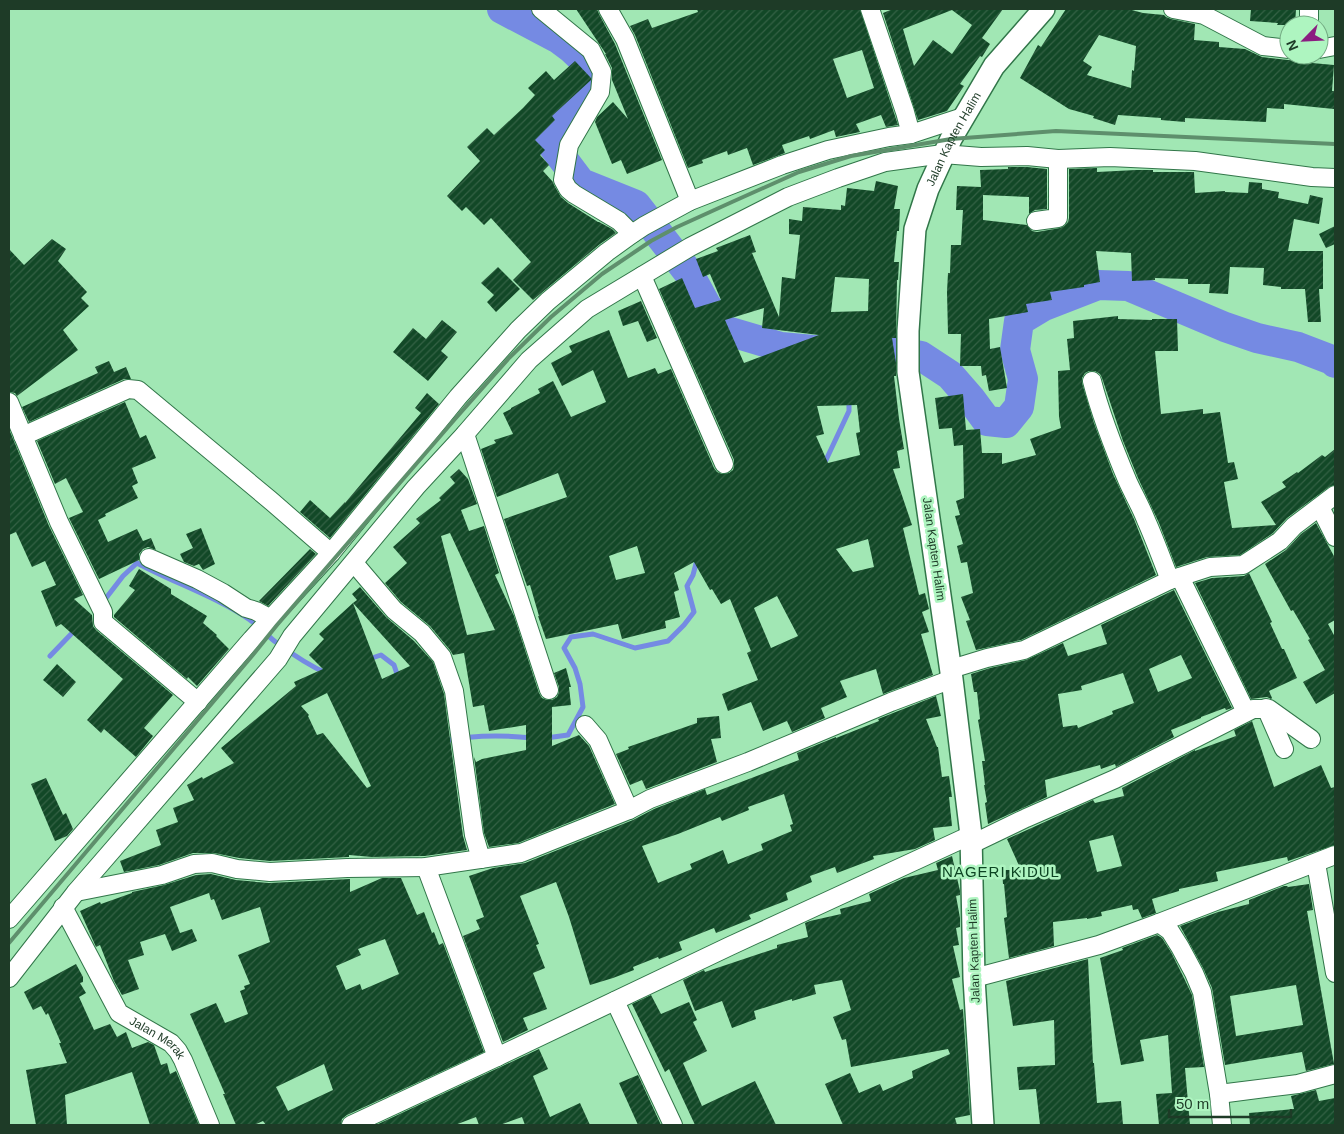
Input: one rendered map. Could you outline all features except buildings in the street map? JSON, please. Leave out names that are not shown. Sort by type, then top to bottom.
[{"type":"main road","name":"Jalan Kapten Halim","points":[[983,1125],[974,978],[971,840],[951,674],[908,372],[908,331],[915,229],[928,189],[943,154],[994,66],[1044,9]]},
{"type":"street","points":[[541,9],[591,50],[602,72],[600,92],[569,145],[563,180],[568,189],[574,194],[638,230]]},
{"type":"street","points":[[608,9],[625,39],[690,201]]},
{"type":"street","points":[[870,9],[912,134]]},
{"type":"street","points":[[1173,9],[1204,15],[1263,46],[1279,48]]},
{"type":"street","points":[[9,919],[252,639],[331,552],[458,397],[518,330],[548,301],[607,252],[638,230],[690,201],[782,165],[828,150],[912,134],[963,117]]},
{"type":"street","points":[[9,978],[63,907],[278,659],[292,636],[416,487],[529,360],[586,309],[690,247],[788,197],[885,162],[943,154],[981,157],[1028,156],[1058,159],[1110,157],[1194,161],[1312,178],[1335,178]]},
{"type":"street","points":[[1036,221],[1058,218],[1058,159]]},
{"type":"street","points":[[642,276],[724,464]]},
{"type":"street","points":[[1092,381],[1101,414],[1129,483],[1175,579],[1246,712]]},
{"type":"street","points":[[23,436],[128,389],[138,390],[331,552]]},
{"type":"street","points":[[9,402],[60,522],[103,612],[102,622],[198,702]]},
{"type":"street","points":[[465,434],[549,690]]},
{"type":"street","points":[[76,892],[162,875],[194,864],[203,863],[270,872],[347,868],[426,867],[521,853],[748,762],[891,702],[987,658],[1024,650],[1175,579],[1210,567],[1243,565],[1280,541],[1294,526],[1335,496]]},
{"type":"street","points":[[1320,507],[1335,538]]},
{"type":"street","points":[[149,558],[197,579],[256,612],[268,622]]},
{"type":"street","points":[[354,563],[394,610],[422,633],[442,657],[454,691],[474,835],[481,859]]},
{"type":"street","points":[[1266,708],[1284,749]]},
{"type":"street","points":[[351,1125],[616,1002],[730,946],[1115,779],[1253,709],[1269,708],[1311,739]]},
{"type":"street","points":[[585,725],[598,740],[629,810]]},
{"type":"street","points":[[974,978],[1098,945],[1335,855]]},
{"type":"street","points":[[1316,863],[1335,973]]},
{"type":"street","points":[[426,867],[497,1058]]},
{"type":"street","name":"Jalan Merak","points":[[63,907],[119,1013],[171,1043],[178,1051],[210,1125]]},
{"type":"street","points":[[1159,923],[1170,932],[1180,947],[1202,992],[1219,1094],[1222,1125]]},
{"type":"street","points":[[616,1002],[673,1125]]},
{"type":"street","points":[[1219,1094],[1298,1084],[1335,1074]]},
{"type":"waterway","points":[[502,9],[559,39],[591,67],[595,75],[594,82],[547,138],[581,183],[636,205],[688,272],[706,305],[724,330],[781,347],[846,353],[874,347],[921,356],[950,375],[987,421],[1006,423],[1019,407],[1023,379],[1015,350],[1019,321],[1044,306],[1098,285],[1128,286],[1225,327],[1257,338],[1298,347],[1332,360],[1335,363]]},
{"type":"waterway","points":[[823,464],[849,411],[849,399]]},
{"type":"waterway","points":[[546,738],[568,735],[583,707],[580,684],[575,668],[564,648],[571,637],[593,634],[635,648],[668,641],[694,612],[687,586],[693,575],[697,560]]},
{"type":"waterway","points":[[103,602],[123,576],[137,563],[237,611],[254,622],[288,651],[326,673]]},
{"type":"waterway","points":[[50,656],[76,629]]},
{"type":"waterway","points":[[369,659],[381,655],[394,665],[398,677]]},
{"type":"waterway","points":[[444,741],[488,736],[532,738]]},
{"type":"railway","points":[[9,943],[277,625],[509,358],[551,317],[602,274],[651,241],[677,227],[799,172],[851,156],[951,139],[1056,131],[1335,144]]},
{"type":"district","name":"NAGERI KIDUL","points":[[1001,871]]}]
